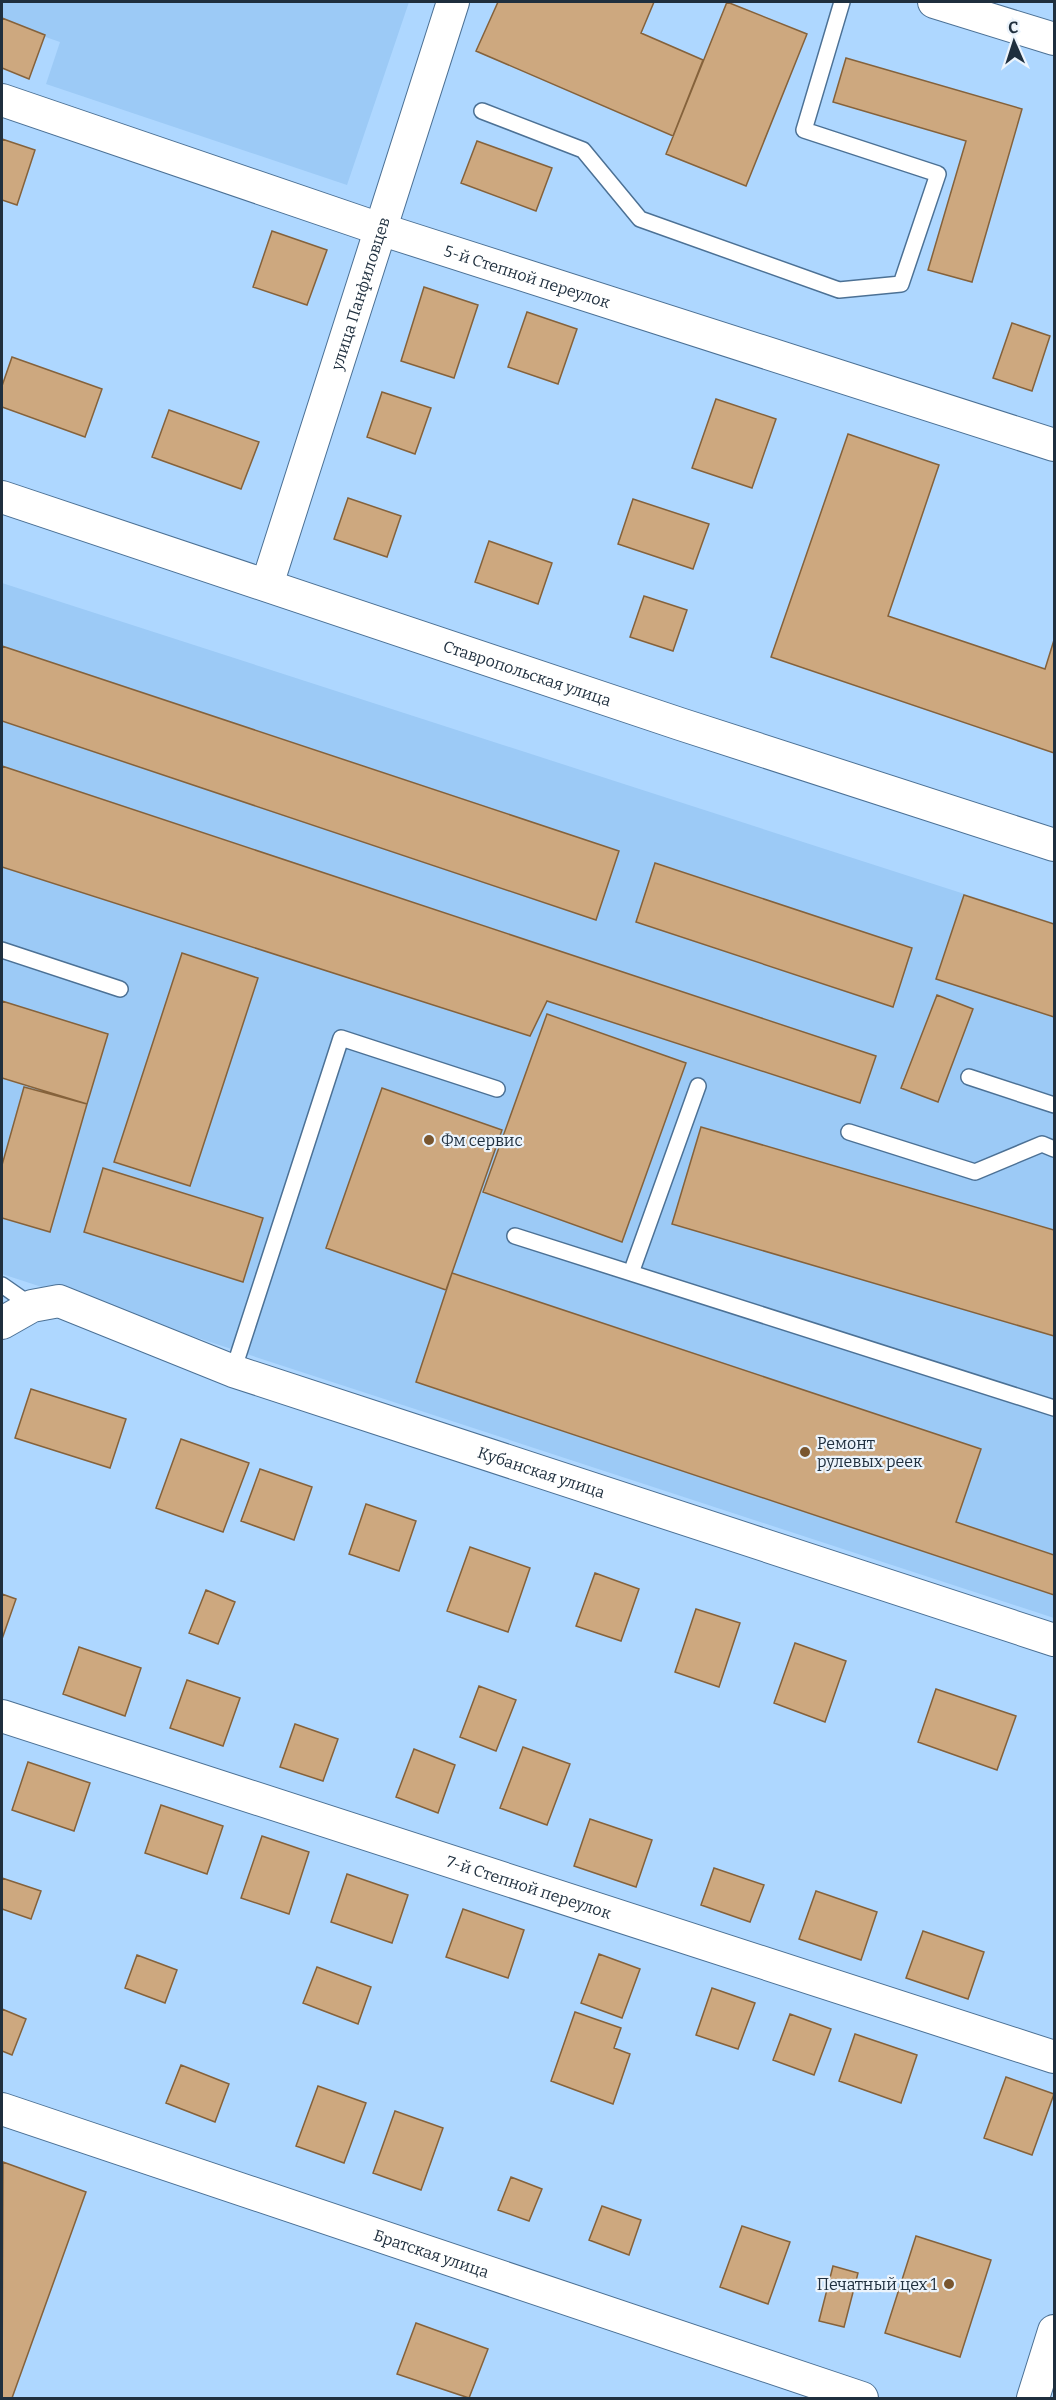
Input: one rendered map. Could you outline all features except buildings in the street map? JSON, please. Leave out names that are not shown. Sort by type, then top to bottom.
[{"type":"street","name":"улица Панфиловцев","points":[[267,585],[453,2]]},
{"type":"street","points":[[934,2],[1054,39]]},
{"type":"street","name":"5-й Степной переулок","points":[[2,100],[380,229],[1054,445]]},
{"type":"street","name":"Ставропольская улица","points":[[2,497],[1054,845]]},
{"type":"street","name":"Кубанская улица","points":[[32,1305],[59,1301],[233,1371],[1054,1640]]},
{"type":"street","points":[[2,1323],[32,1305]]},
{"type":"street","name":"7-й Степной переулок","points":[[2,1716],[1054,2057]]},
{"type":"street","name":"Братская улица","points":[[2,2109],[862,2398]]},
{"type":"street","points":[[1033,2398],[1054,2331]]},
{"type":"lane","points":[[482,111],[584,150],[640,219],[839,290],[901,284],[938,174],[804,130],[842,2]]},
{"type":"lane","points":[[2,951],[120,988]]},
{"type":"lane","points":[[233,1371],[341,1038],[496,1089]]},
{"type":"lane","points":[[969,1077],[1054,1105]]},
{"type":"lane","points":[[631,1274],[698,1086]]},
{"type":"lane","points":[[849,1132],[975,1172],[1042,1144],[1054,1149]]},
{"type":"lane","points":[[515,1236],[1054,1408]]},
{"type":"lane","points":[[2,1284],[32,1305]]},
{"type":"shaded area","points":[[2,2],[409,2],[347,185],[46,84],[60,42],[2,22]]},
{"type":"shaded area","points":[[2,583],[1054,923],[1054,1618],[2,1274]]},
{"type":"place","name":"Фм сервис","points":[[429,1140]]},
{"type":"place","name":"Ремонт рулевых реек","points":[[805,1452]]},
{"type":"place","name":"Печатный цех 1","points":[[949,2284]]}]
